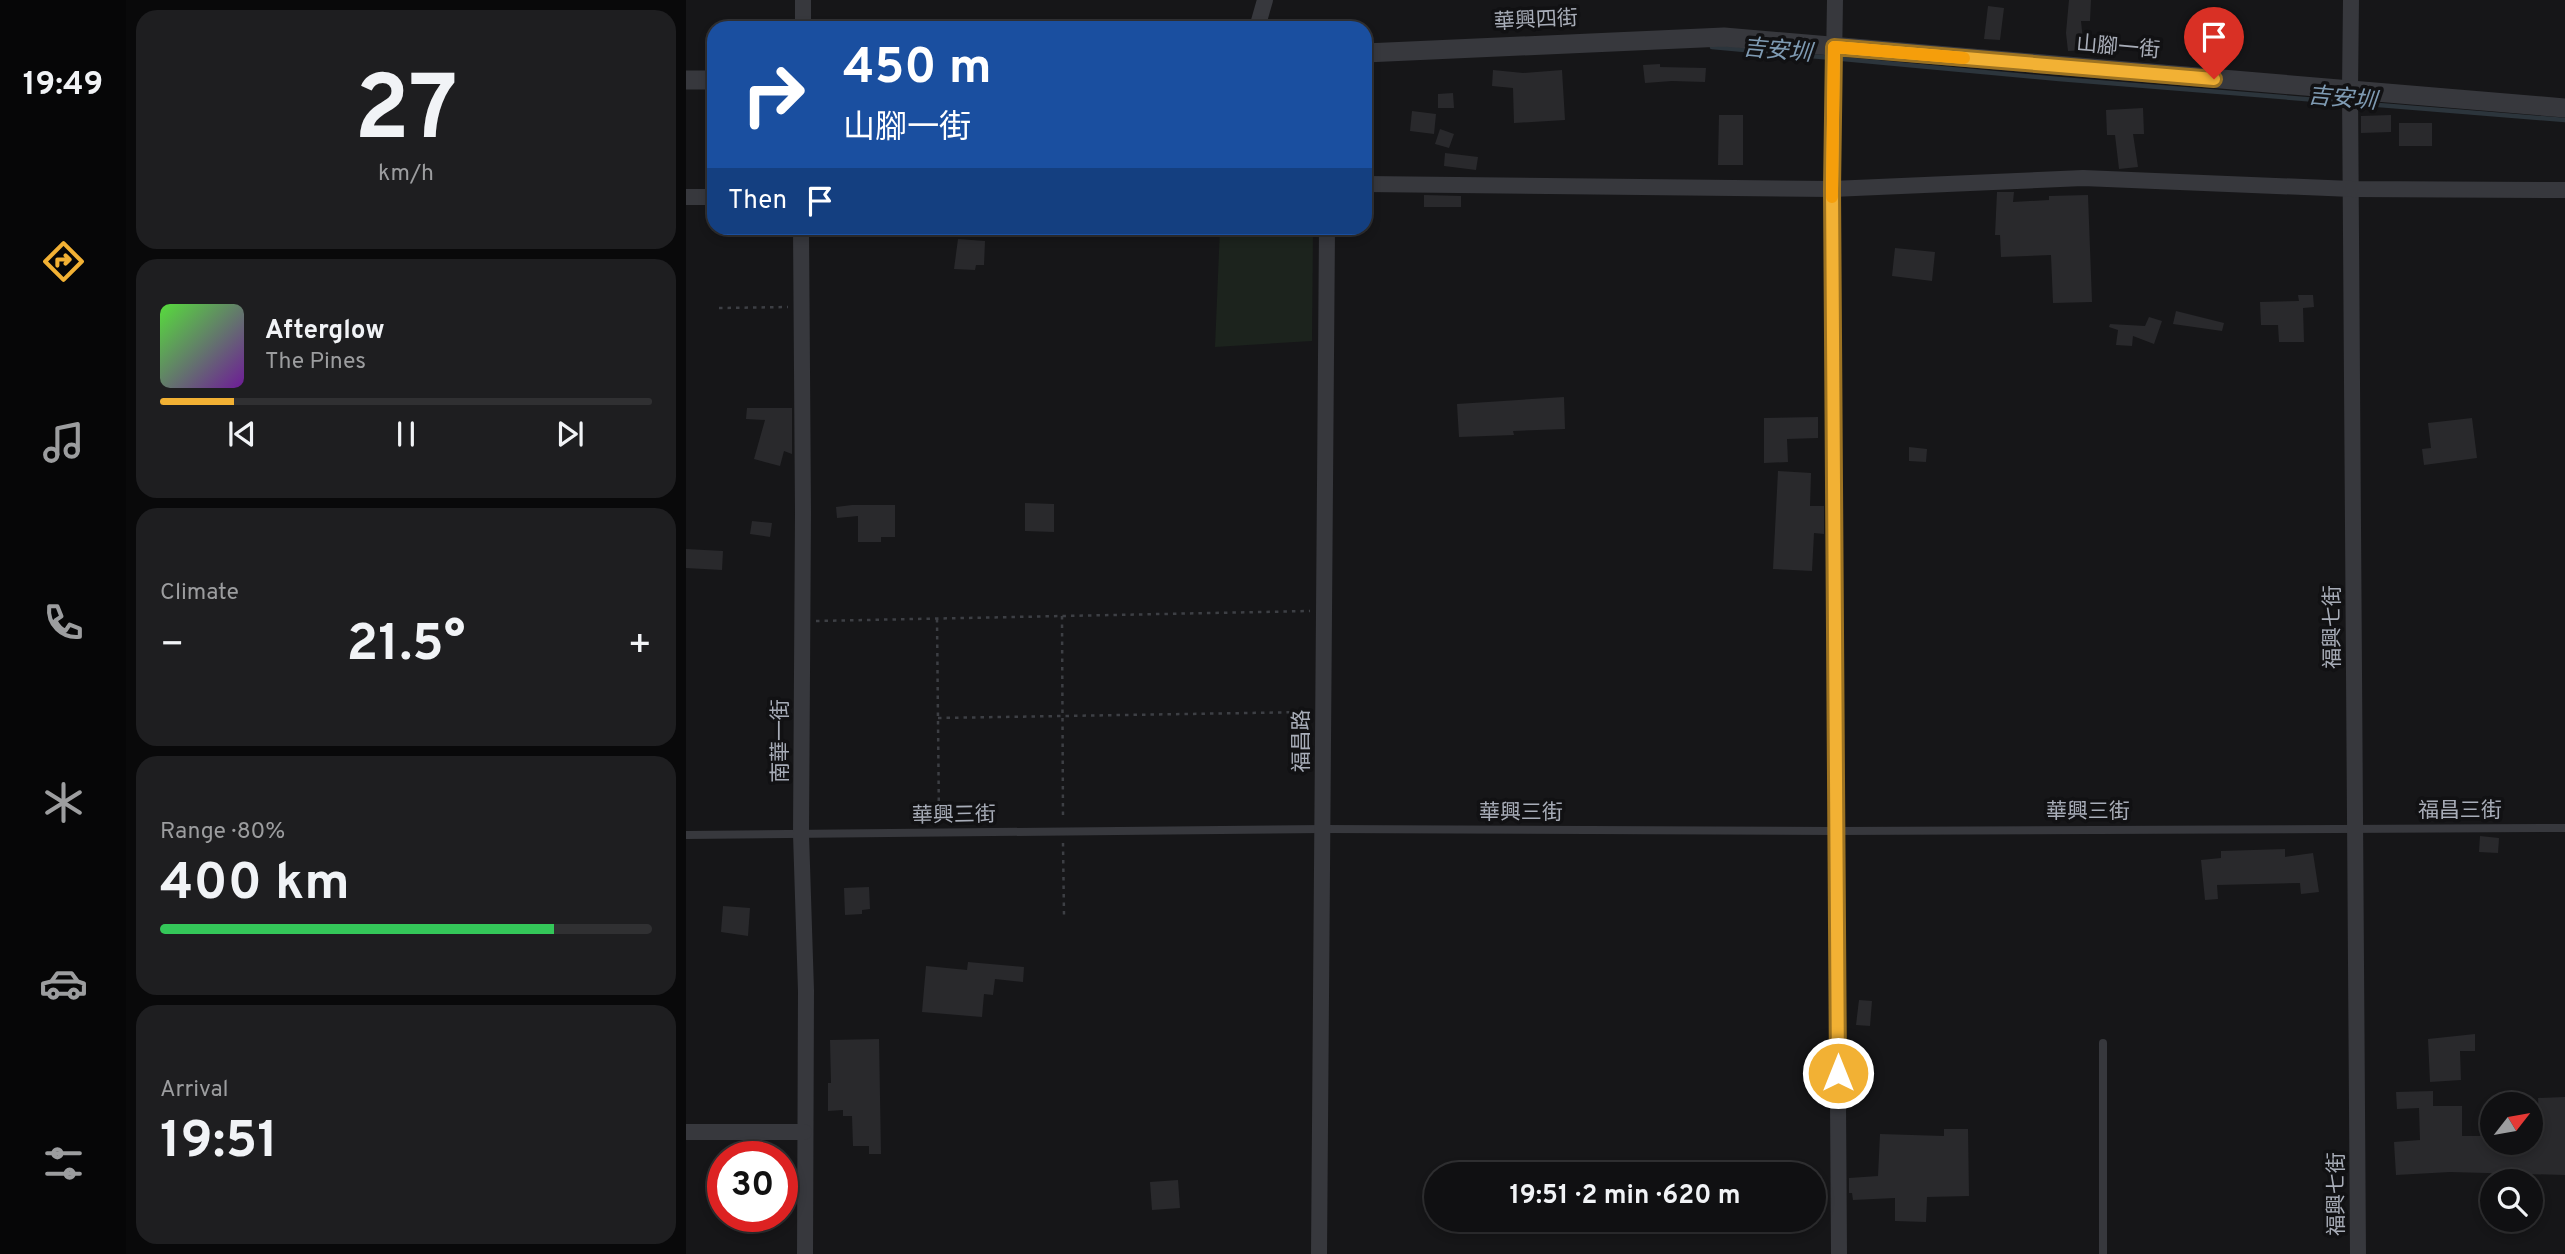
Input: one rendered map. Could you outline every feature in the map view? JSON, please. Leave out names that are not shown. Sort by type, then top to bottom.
[{"type":"street","points":[[803,0],[803,21]]},
{"type":"street","points":[[1259,21],[1265,0]]},
{"type":"street","points":[[1835,0],[1832,189],[1839,1254]]},
{"type":"street","name":"福興七街","points":[[2351,0],[2358,1254]]},
{"type":"street","name":"華興四街","points":[[1372,52],[1724,37],[1834,56]]},
{"type":"street","name":"山腳一街","points":[[1834,56],[2350,98],[2565,108]]},
{"type":"street","points":[[686,80],[707,80]]},
{"type":"street","points":[[1372,184],[1832,189],[2083,178],[2352,188],[2565,190]]},
{"type":"street","points":[[686,197],[707,197]]},
{"type":"street","name":"南華一街","points":[[801,235],[801,835],[806,990],[805,1254]]},
{"type":"street","name":"福昌路","points":[[1319,1254],[1327,235]]},
{"type":"street","points":[[686,1132],[804,1132]]},
{"type":"lane","name":"福昌三街","points":[[2356,828],[2565,828]]},
{"type":"lane","name":"華興三街","points":[[686,835],[1323,830],[2356,828]]},
{"type":"lane","points":[[2103,1043],[2103,1254]]},
{"type":"path","points":[[719,308],[802,307]]},
{"type":"path","points":[[803,622],[1323,611]]},
{"type":"path","points":[[1062,616],[1064,916]]},
{"type":"path","points":[[937,619],[939,833]]},
{"type":"path","points":[[938,718],[1323,712]]},
{"type":"shaded area","points":[[1220,235],[1313,235],[1312,341],[1215,347]]},
{"type":"building","points":[[2069,0],[2091,0],[2090,21],[2081,21],[2084,50],[2068,51],[2066,33]]},
{"type":"building","points":[[1988,6],[2004,8],[2000,40],[1984,39]]},
{"type":"building","points":[[1660,64],[1660,67],[1706,68],[1705,82],[1645,83],[1643,65]]},
{"type":"building","points":[[1493,70],[1523,73],[1562,70],[1565,120],[1514,123],[1513,88],[1492,86]]},
{"type":"building","points":[[1453,93],[1454,108],[1438,108],[1438,94]]},
{"type":"building","points":[[2143,108],[2144,134],[2133,134],[2138,167],[2119,169],[2115,135],[2107,135],[2106,110]]},
{"type":"building","points":[[1412,111],[1436,114],[1434,134],[1410,131]]},
{"type":"building","points":[[1719,115],[1743,115],[1743,165],[1718,165]]},
{"type":"building","points":[[2391,115],[2391,132],[2361,133],[2361,116]]},
{"type":"building","points":[[2399,123],[2432,123],[2432,146],[2399,146]]},
{"type":"building","points":[[1440,129],[1454,134],[1449,148],[1435,144]]},
{"type":"building","points":[[1445,153],[1478,157],[1476,170],[1444,166]]},
{"type":"building","points":[[1997,192],[2014,192],[2013,202],[2049,200],[2049,196],[2088,195],[2092,302],[2053,303],[2051,255],[2001,257],[2000,235],[1995,235]]},
{"type":"building","points":[[1424,195],[1461,196],[1461,207],[1424,207]]},
{"type":"building","points":[[958,239],[985,241],[984,265],[976,265],[975,270],[954,269]]},
{"type":"building","points":[[1895,248],[1935,252],[1932,281],[1892,276]]},
{"type":"building","points":[[2298,295],[2313,295],[2314,307],[2303,308],[2304,342],[2279,342],[2278,325],[2261,325],[2260,302],[2299,301]]},
{"type":"building","points":[[2176,311],[2224,323],[2222,331],[2173,324]]},
{"type":"building","points":[[2149,317],[2162,321],[2154,344],[2133,336],[2132,346],[2116,345],[2118,330],[2109,327],[2110,324],[2145,326]]},
{"type":"building","points":[[1564,397],[1565,429],[1513,431],[1514,435],[1459,437],[1457,404]]},
{"type":"building","points":[[747,408],[792,408],[792,454],[784,451],[780,466],[754,459],[765,420],[746,419]]},
{"type":"building","points":[[1818,417],[1818,438],[1787,439],[1788,462],[1764,463],[1764,418]]},
{"type":"building","points":[[2472,418],[2477,458],[2424,465],[2422,449],[2431,448],[2428,423]]},
{"type":"building","points":[[1909,447],[1927,449],[1926,462],[1909,461]]},
{"type":"building","points":[[1778,471],[1811,473],[1810,506],[1824,506],[1824,534],[1814,533],[1812,571],[1773,569]]},
{"type":"building","points":[[1025,503],[1054,504],[1054,532],[1025,531]]},
{"type":"building","points":[[895,505],[895,537],[881,537],[881,542],[858,542],[858,516],[837,518],[836,507]]},
{"type":"building","points":[[752,521],[772,523],[770,537],[750,534]]},
{"type":"building","points":[[686,549],[723,551],[722,570],[686,568]]},
{"type":"building","points":[[2480,836],[2499,838],[2498,853],[2479,852]]},
{"type":"building","points":[[2285,849],[2285,857],[2313,853],[2319,892],[2301,894],[2300,883],[2217,885],[2218,899],[2205,900],[2201,860],[2221,858],[2221,851]]},
{"type":"building","points":[[869,887],[870,909],[862,910],[862,914],[845,915],[844,888]]},
{"type":"building","points":[[723,906],[750,908],[748,936],[721,932]]},
{"type":"building","points":[[968,962],[1024,967],[1023,982],[995,979],[993,995],[984,994],[982,1017],[922,1012],[926,966],[967,970]]},
{"type":"building","points":[[1859,1000],[1872,1001],[1870,1026],[1856,1025]]},
{"type":"building","points":[[2475,1034],[2475,1051],[2460,1051],[2461,1080],[2430,1082],[2428,1039]]},
{"type":"building","points":[[879,1039],[881,1154],[869,1154],[869,1146],[853,1146],[852,1116],[843,1116],[843,1110],[828,1111],[828,1083],[831,1083],[830,1040]]},
{"type":"building","points":[[2433,1091],[2433,1106],[2462,1106],[2462,1136],[2480,1136],[2480,1155],[2543,1155],[2543,1098],[2565,1097],[2565,1175],[2543,1174],[2543,1169],[2480,1169],[2480,1173],[2396,1175],[2394,1142],[2420,1140],[2419,1108],[2397,1109],[2396,1092]]},
{"type":"building","points":[[1944,1129],[1968,1129],[1969,1196],[1927,1197],[1926,1222],[1895,1221],[1895,1198],[1853,1200],[1852,1193],[1849,1193],[1849,1178],[1878,1176],[1880,1134],[1944,1136]]},
{"type":"building","points":[[1178,1180],[1180,1208],[1152,1210],[1150,1182]]},
{"type":"waterway","name":"吉安圳","points":[[1712,47],[2059,79],[2565,120]]},
{"type":"slow traffic","points":[[1832,197],[1834,47],[1964,58]]},
{"type":"route","points":[[1838,1073],[1832,189],[1834,47],[2214,79]]}]
